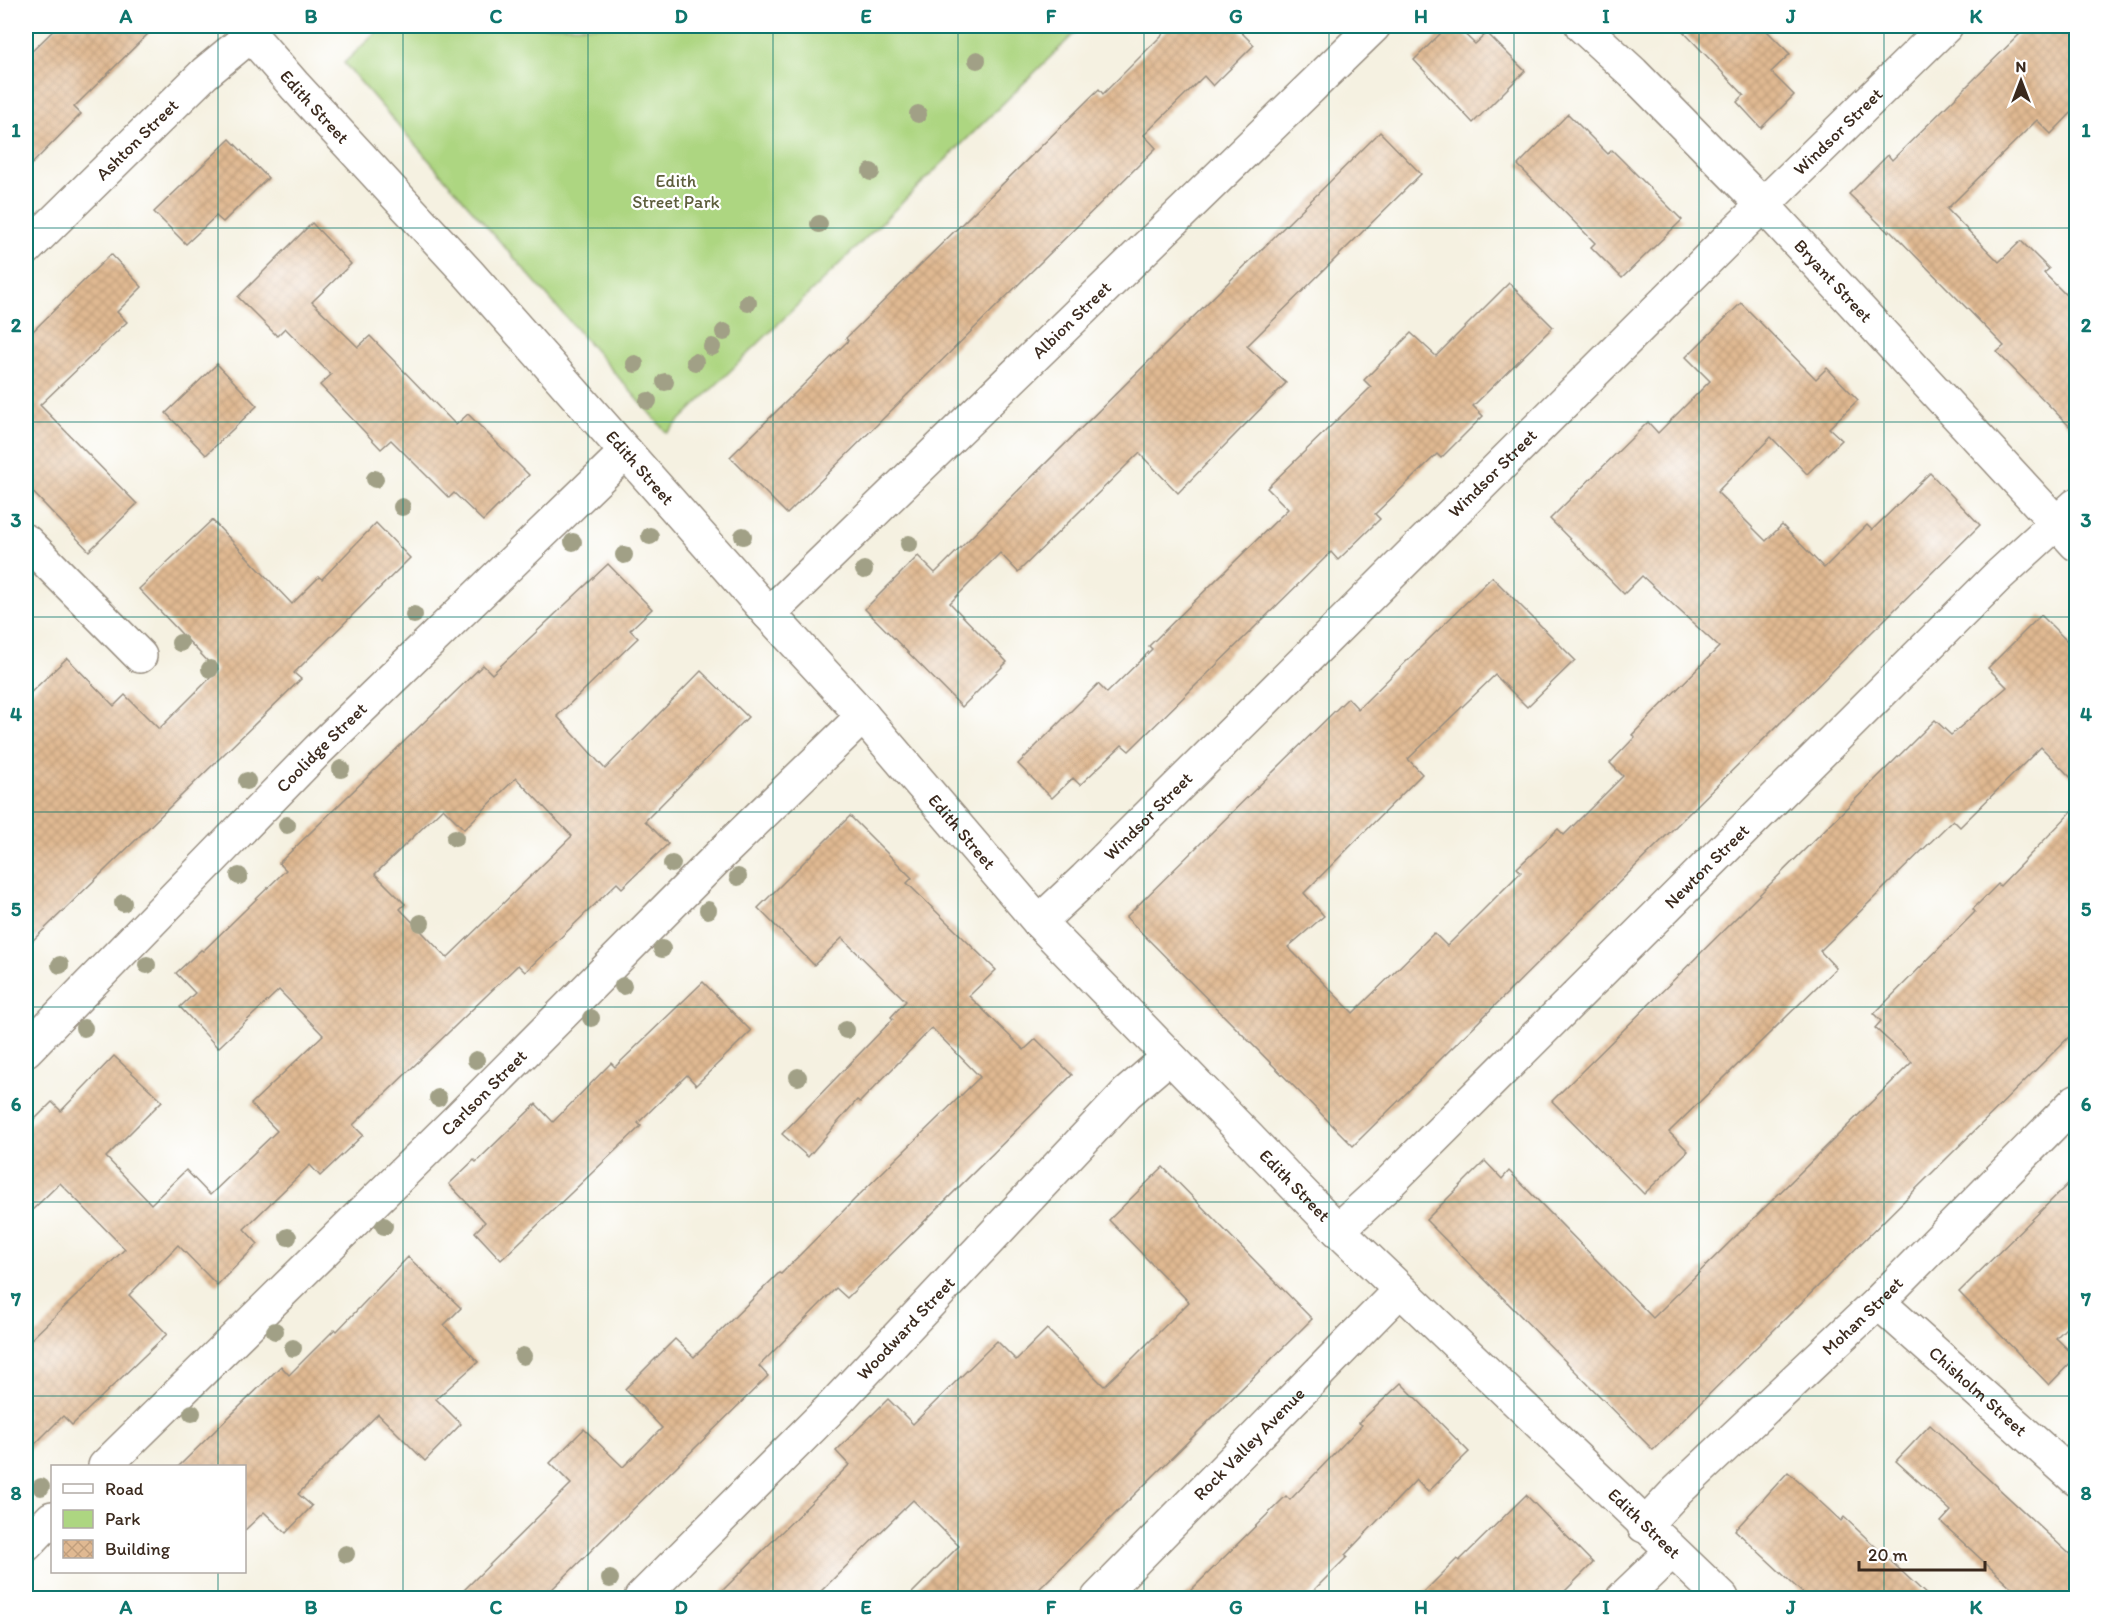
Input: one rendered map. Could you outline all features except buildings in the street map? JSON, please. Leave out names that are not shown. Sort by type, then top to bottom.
[{"type":"street","name":"Albion Street","points":[[770,614],[1374,26]]},
{"type":"street","name":"Bryant Street","points":[[1582,26],[1633,73],[1763,205],[2070,524]]},
{"type":"street","name":"Windsor Street","points":[[1039,922],[1946,26]]},
{"type":"street","name":"Edith Street","points":[[247,30],[468,273],[863,716],[1039,922],[1338,1230],[1722,1599]]},
{"type":"street","name":"Ashton Street","points":[[26,249],[247,30]]},
{"type":"street","name":"Coolidge Street","points":[[32,1030],[626,452]]},
{"type":"street","name":"Newton Street","points":[[1338,1230],[1402,1170],[1997,577],[2070,524]]},
{"type":"street","points":[[26,541],[140,656]]},
{"type":"street","name":"Carlson Street","points":[[107,1465],[863,716]]},
{"type":"street","name":"Woodward Street","points":[[641,1599],[828,1411],[1127,1093],[1169,1057]]},
{"type":"street","name":"Mohan Street","points":[[1644,1526],[1674,1494],[1878,1302],[2076,1101]]},
{"type":"street","name":"Rock Valley Avenue","points":[[1098,1599],[1400,1290]]},
{"type":"street","name":"Chisholm Street","points":[[1878,1302],[2076,1479]]},
{"type":"street","points":[[26,1545],[51,1519]]},
{"type":"street","points":[[1623,1599],[1672,1551]]},
{"type":"green space","name":"Edith Street Park","points":[[383,26],[1082,26],[667,433],[344,63]]}]
